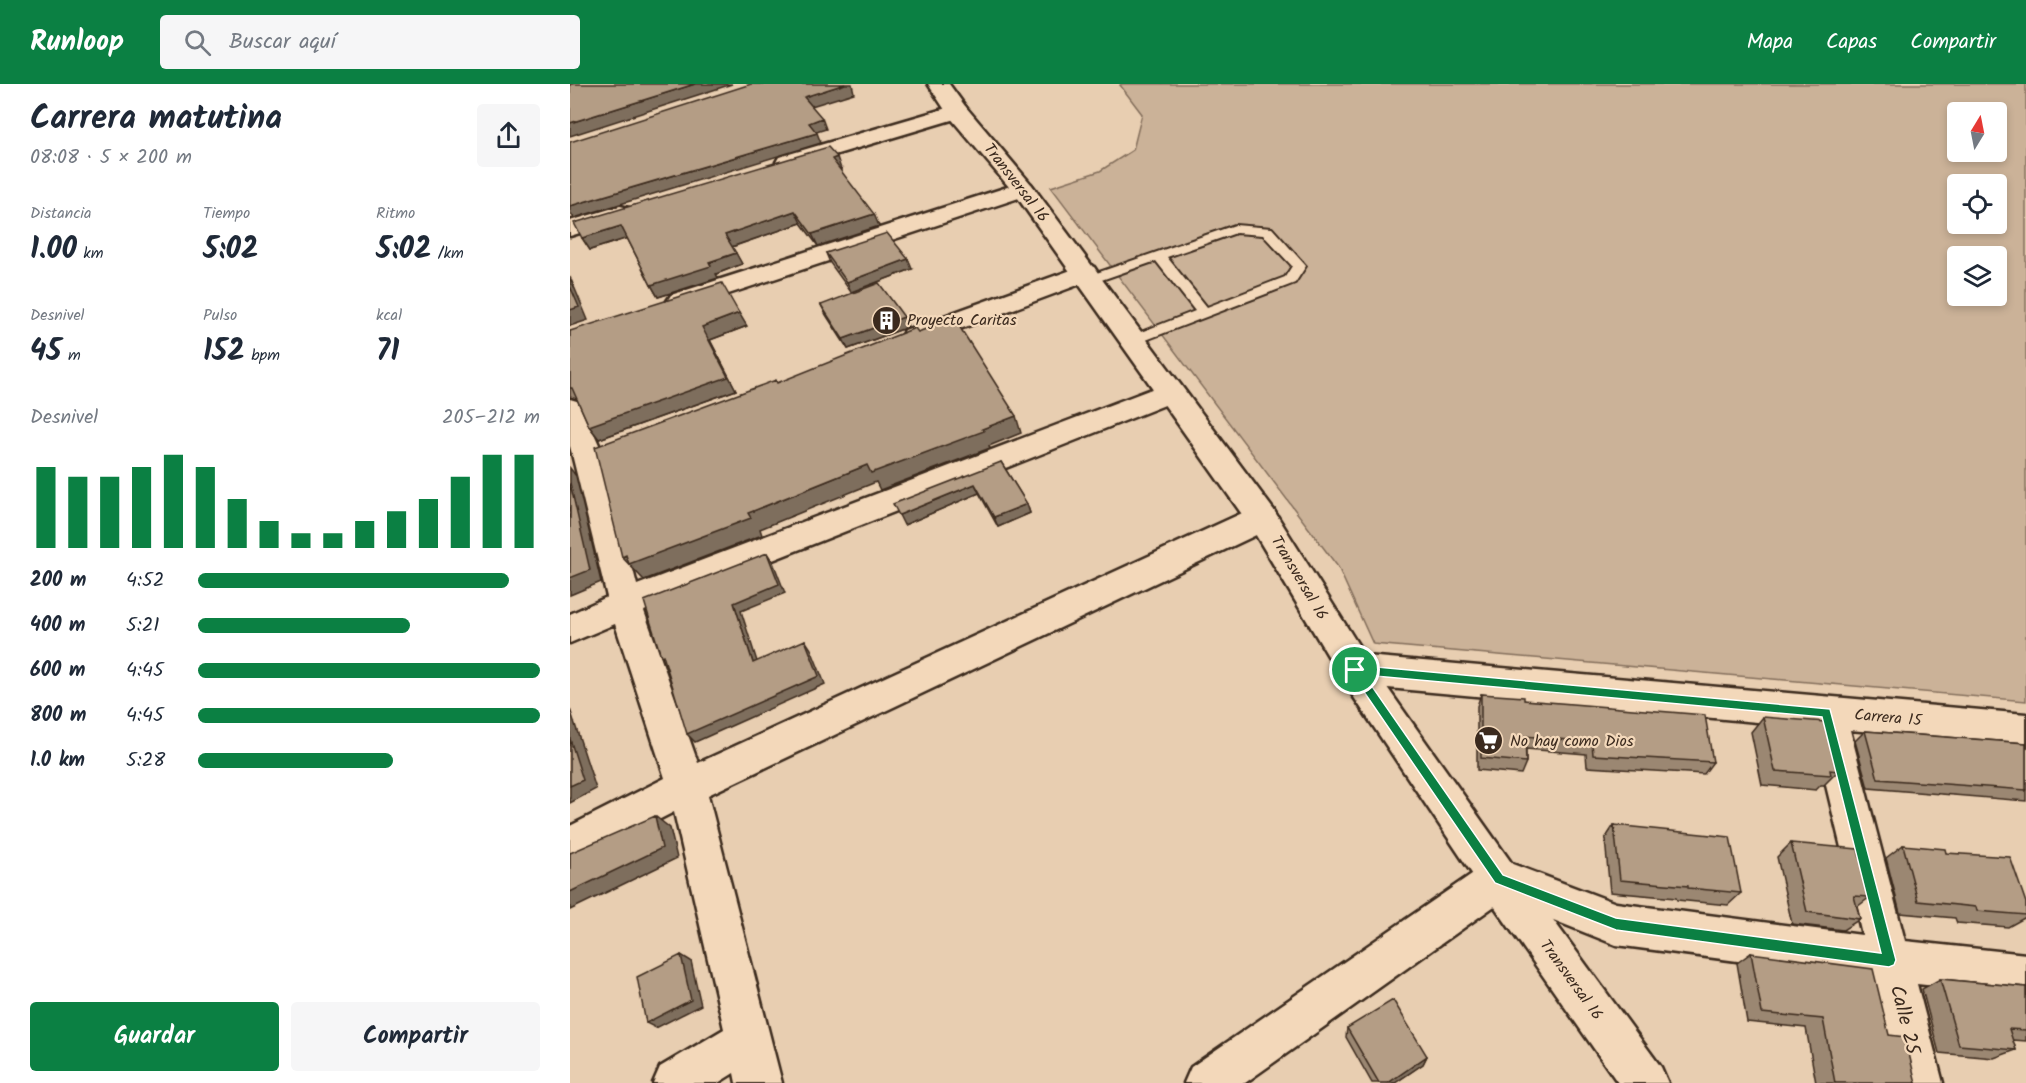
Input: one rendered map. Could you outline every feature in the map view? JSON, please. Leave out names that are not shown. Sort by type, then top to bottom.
[{"type":"street","name":"Transversal 16","points":[[938,84],[957,111],[1023,189],[1262,518],[1355,670],[1499,879],[1645,1083]]},
{"type":"street","points":[[764,170],[957,111]]},
{"type":"street","points":[[661,308],[1023,189]]},
{"type":"street","points":[[570,229],[638,208]]},
{"type":"street","points":[[886,346],[1087,276]]},
{"type":"street","points":[[570,629],[625,604],[1170,392]]},
{"type":"street","points":[[570,409],[590,456],[625,604],[687,786],[759,1083]]},
{"type":"street","points":[[570,846],[687,786],[1262,518]]},
{"type":"street","name":"Carrera 15","points":[[1355,670],[2026,730]]},
{"type":"street","name":"Calle 25","points":[[1827,712],[1920,1083]]},
{"type":"street","points":[[1208,1083],[1499,879],[1616,924],[1889,960],[2026,975]]},
{"type":"street","points":[[676,1083],[748,1039]]},
{"type":"lane","points":[[1087,276],[1159,256],[1235,229],[1267,231],[1299,266],[1290,280],[1133,340]]},
{"type":"lane","points":[[1159,256],[1204,313]]},
{"type":"shaded area","points":[[2026,84],[2026,701],[1373,644],[1338,567],[1051,187],[1100,171],[1133,150],[1142,114],[1120,85]]},
{"type":"building","points":[[570,84],[695,84],[570,123]]},
{"type":"building","points":[[751,84],[845,84],[804,97],[822,118],[809,123],[817,133],[570,206],[570,142]]},
{"type":"building","points":[[828,147],[837,157],[832,159],[874,214],[812,234],[795,211],[725,235],[736,253],[709,262],[711,266],[651,285],[621,226],[582,238],[574,223]]},
{"type":"building","points":[[887,233],[908,259],[847,282],[826,253]]},
{"type":"building","points":[[722,283],[739,313],[702,327],[728,377],[589,426],[570,388],[570,331]]},
{"type":"building","points":[[879,283],[904,317],[843,339],[821,305]]},
{"type":"building","points":[[570,286],[579,307],[570,310]]},
{"type":"building","points":[[954,318],[1016,416],[982,429],[984,431],[871,473],[867,465],[748,513],[751,518],[629,564],[626,555],[622,557],[595,447],[776,380],[777,383],[915,328],[918,332]]},
{"type":"building","points":[[1001,462],[1027,504],[994,517],[975,484],[899,515],[893,504]]},
{"type":"building","points":[[570,483],[590,570],[570,578]]},
{"type":"building","points":[[767,553],[779,584],[734,603],[753,663],[805,640],[819,676],[687,734],[644,601]]},
{"type":"building","points":[[1481,694],[1524,697],[1524,700],[1705,715],[1713,762],[1593,755],[1592,742],[1525,736],[1526,762],[1481,758]]},
{"type":"building","points":[[1763,717],[1826,722],[1838,771],[1830,770],[1831,775],[1775,771]]},
{"type":"building","points":[[1865,731],[2026,743],[2026,790],[1878,779]]},
{"type":"building","points":[[570,739],[583,780],[570,786]]},
{"type":"building","points":[[655,816],[662,848],[570,892],[570,853]]},
{"type":"building","points":[[1614,825],[1730,837],[1741,893],[1620,880]]},
{"type":"building","points":[[1791,843],[1858,849],[1870,897],[1854,896],[1860,919],[1807,912]]},
{"type":"building","points":[[1903,845],[1945,849],[1946,853],[2010,857],[2026,903],[2026,915],[1977,911],[1976,907],[1918,901]]},
{"type":"building","points":[[1751,953],[1873,969],[1889,1035],[1905,1037],[1916,1083],[1835,1083],[1823,1019],[1762,1013]]},
{"type":"building","points":[[681,955],[691,1000],[646,1023],[637,977]]},
{"type":"building","points":[[1940,979],[2026,987],[2026,1030],[2009,1029],[2016,1050],[1959,1045]]},
{"type":"building","points":[[1393,1000],[1427,1056],[1388,1083],[1379,1083],[1347,1028]]},
{"type":"place","name":"Proyecto Caritas","points":[[886,320]]},
{"type":"place","name":"No hay como Dios","points":[[1489,741]]},
{"type":"route","points":[[1355,670],[1827,712],[1889,960],[1616,924],[1499,879],[1355,670]]}]
